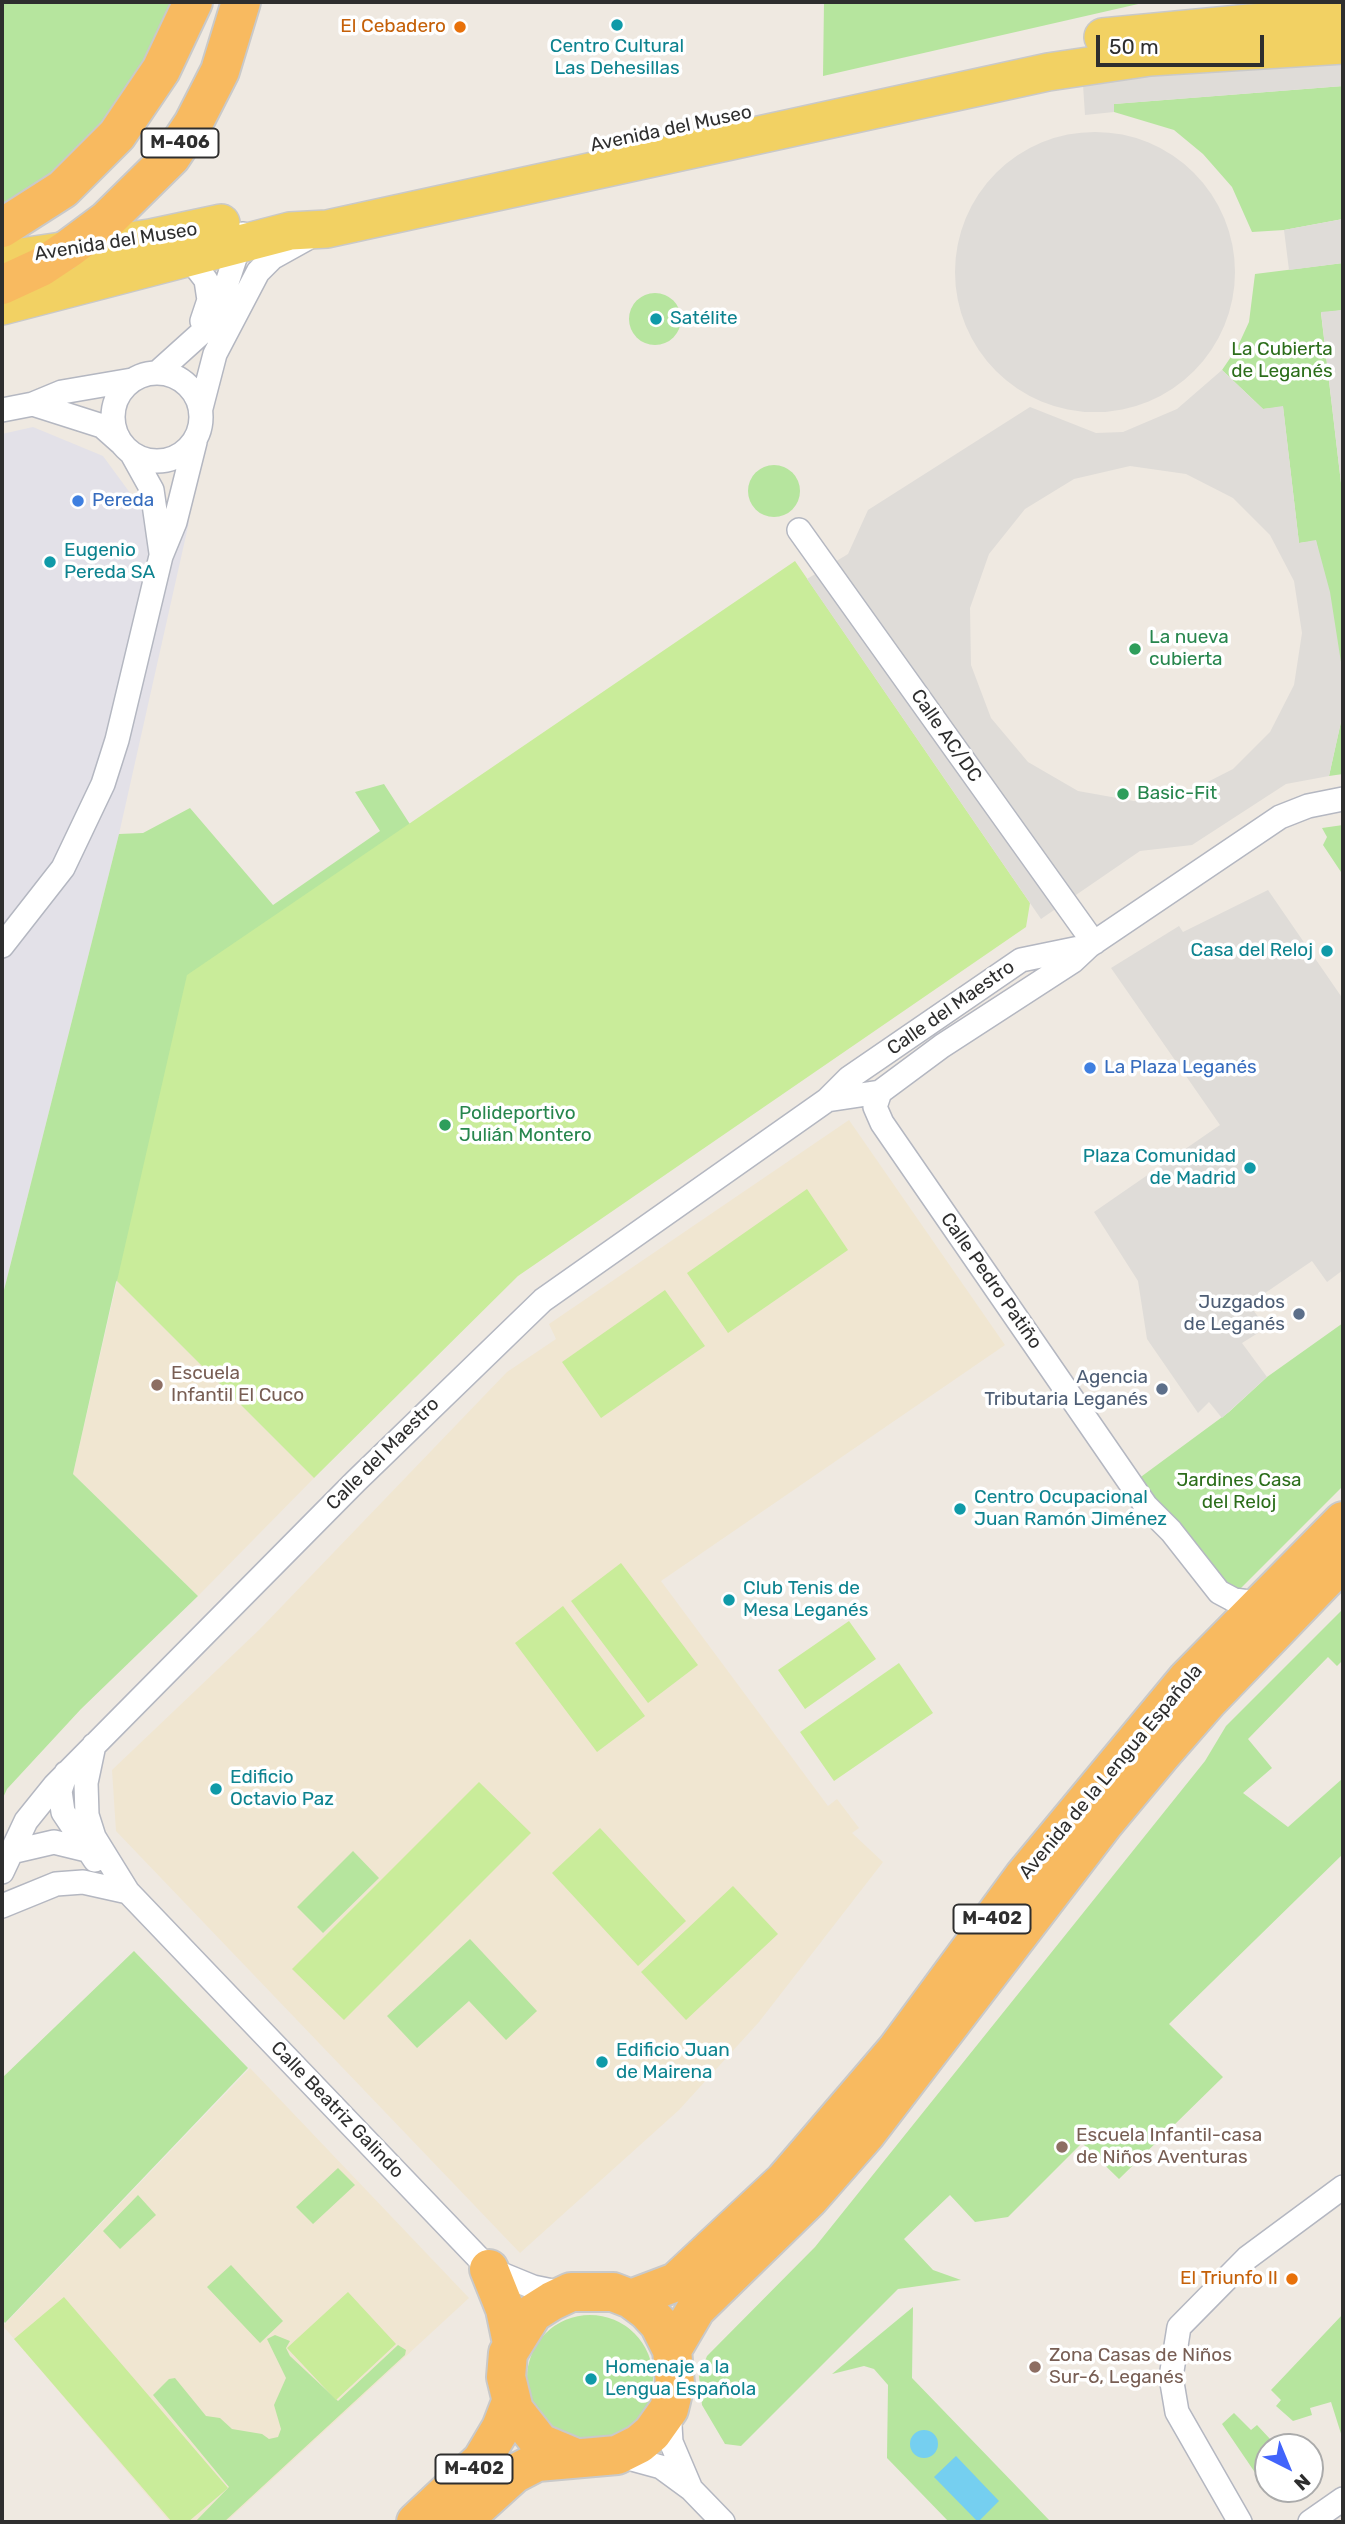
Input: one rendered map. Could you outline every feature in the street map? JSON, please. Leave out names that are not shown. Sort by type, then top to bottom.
[{"type":"highway","name":"M-406","points":[[2,228],[63,188],[117,135],[161,71],[193,2]]},
{"type":"highway","name":"M-406","points":[[2,285],[41,267],[107,220],[171,157],[193,124],[220,71],[241,2]]},
{"type":"highway","name":"Avenida de la Lengua Española","points":[[631,2299],[676,2282],[784,2181],[897,2049],[1075,1811],[1187,1679],[1343,1521]]},
{"type":"highway","name":"Avenida de la Lengua Española","points":[[672,2350],[696,2309],[809,2199],[866,2134],[1105,1822],[1160,1756],[1208,1701],[1343,1561]]},
{"type":"highway","points":[[489,2269],[505,2309],[513,2363]]},
{"type":"highway","name":"M-402","points":[[416,2522],[482,2460],[501,2428],[513,2363],[533,2312],[567,2294],[602,2291],[631,2299],[659,2324],[672,2350],[676,2384],[669,2409],[652,2433],[617,2455],[537,2462],[514,2474],[461,2522]]},
{"type":"highway","name":"M-402","points":[[513,2363],[526,2428],[540,2443],[576,2458]]},
{"type":"main road","name":"Avenida del Museo","points":[[2,260],[203,229],[269,213],[293,213],[945,69],[1098,38],[1251,23],[1343,18]]},
{"type":"main road","name":"Avenida del Museo","points":[[2,306],[290,231],[327,229],[1048,72],[1150,57],[1343,45]]},
{"type":"street","points":[[2,410],[33,404],[62,392],[132,380],[158,372],[208,327],[217,313],[239,243],[246,230],[293,213]]},
{"type":"street","points":[[201,408],[215,354],[258,272],[272,258],[327,229]]},
{"type":"street","points":[[181,259],[200,269],[209,289],[205,315],[194,339]]},
{"type":"street","points":[[2,946],[62,868],[103,784],[117,740],[161,556],[176,522],[202,423],[196,394],[186,382],[173,375],[158,372]]},
{"type":"street","points":[[132,380],[115,401],[113,415],[126,448],[152,490],[161,556]]},
{"type":"street","points":[[33,404],[102,426],[126,448],[146,460],[161,461],[176,457],[195,442]]},
{"type":"street","name":"Calle AC/DC","points":[[799,530],[1091,944]]},
{"type":"street","name":"Calle del Maestro","points":[[827,1100],[880,1092],[1030,986],[1073,961],[1091,944],[1280,817],[1308,806],[1343,799]]},
{"type":"street","name":"Calle del Maestro","points":[[6,1862],[26,1821],[66,1773],[449,1389],[542,1300],[827,1100],[849,1079],[1021,960],[1091,944]]},
{"type":"street","name":"Calle Pedro Patiño","points":[[880,1092],[876,1107],[882,1123],[1146,1506],[1171,1531],[1219,1592],[1234,1600],[1249,1602],[1265,1598]]},
{"type":"street","name":"Calle Beatriz Galindo","points":[[94,1745],[85,1798],[97,1853]]},
{"type":"street","name":"Calle Beatriz Galindo","points":[[66,1773],[60,1801],[69,1823],[97,1853],[124,1891],[489,2269],[533,2287],[567,2294]]},
{"type":"street","points":[[6,1862],[54,1842],[97,1853]]},
{"type":"street","points":[[2,1906],[56,1884],[83,1882],[124,1891]]},
{"type":"street","points":[[1240,2522],[1177,2412],[1171,2377],[1179,2327],[1247,2258],[1343,2187]]},
{"type":"street","points":[[669,2409],[671,2442],[691,2489]]},
{"type":"street","points":[[617,2455],[661,2467],[691,2489],[723,2522]]},
{"type":"shaded area","points":[[1343,57],[1343,86],[1114,104],[1114,112],[1085,115],[1083,85],[1145,70]]},
{"type":"shaded area","points":[[1109,132],[1149,142],[1161,148],[1184,164],[1203,183],[1225,218],[1233,245],[1233,299],[1225,326],[1212,350],[1194,371],[1173,389],[1149,402],[1109,412],[1081,412],[1041,402],[1017,389],[996,371],[978,350],[965,326],[957,299],[955,258],[965,218],[978,194],[996,173],[1017,155],[1041,142],[1068,134]]},
{"type":"shaded area","points":[[1343,219],[1343,263],[1289,270],[1284,230]]},
{"type":"shaded area","name":"La Cubierta de Leganés","points":[[1343,310],[1343,500],[1321,312]]},
{"type":"shaded area","name":"La Cubierta de Leganés","points":[[1222,370],[1263,409],[1283,406],[1299,543],[1316,540],[1330,592],[1343,675],[1343,713],[1329,776],[1286,784],[1192,845],[1140,851],[1041,919],[807,579],[848,554],[868,510],[1030,407],[1096,433],[1123,432],[1177,409]],"holes":[[[1130,466],[1186,474],[1233,498],[1270,535],[1294,581],[1302,633],[1294,685],[1270,732],[1233,769],[1186,793],[1134,801],[1078,791],[1028,762],[991,718],[971,665],[970,608],[989,554],[1025,509],[1074,479]]]},
{"type":"shaded area","points":[[33,427],[103,456],[133,497],[189,522],[119,834],[2,1298],[2,434]]},
{"type":"shaded area","name":"Plaza Comunidad de Madrid","points":[[1268,890],[1343,999],[1343,1270],[1327,1282],[1312,1261],[1249,1304],[1266,1328],[1242,1343],[1267,1377],[1222,1418],[1209,1402],[1198,1413],[1147,1339],[1138,1281],[1094,1212],[1220,1125],[1111,968],[1179,926],[1183,932]]},
{"type":"shaded area","points":[[849,1120],[1005,1345],[661,1581],[828,1806],[837,1799],[859,1828],[852,1833],[883,1862],[759,2022],[679,2110],[520,2253],[116,1831],[112,1770],[260,1629],[507,1372],[556,1339],[549,1324]]},
{"type":"shaded area","name":"Escuela Infantil El Cuco","points":[[117,1281],[314,1478],[198,1596],[73,1474]]},
{"type":"shaded area","points":[[250,2068],[469,2298],[226,2522],[170,2522],[3,2326]]},
{"type":"green space","points":[[2,2],[175,2],[169,26],[114,115],[77,155],[2,211]]},
{"type":"green space","points":[[824,2],[1147,2],[823,76]]},
{"type":"green space","points":[[1343,86],[1343,219],[1284,230],[1252,232],[1232,187],[1203,154],[1174,130],[1114,112],[1113,104]]},
{"type":"green space","name":"La Cubierta de Leganés","points":[[1343,263],[1343,310],[1321,313],[1343,500],[1343,675],[1316,541],[1299,543],[1283,407],[1263,409],[1222,370],[1237,348],[1249,322],[1255,274]]},
{"type":"green space","points":[[655,293],[665,295],[673,301],[679,309],[679,329],[673,337],[665,343],[655,345],[645,343],[637,337],[631,329],[629,319],[631,309],[637,301],[645,295]]},
{"type":"green space","points":[[774,465],[784,467],[792,473],[798,481],[798,501],[792,509],[784,515],[774,517],[764,515],[756,509],[750,501],[748,491],[750,481],[756,473],[764,467]]},
{"type":"green space","name":"Polideportivo Julián Montero","points":[[795,561],[1030,903],[1026,927],[518,1276],[314,1478],[117,1281],[187,975]]},
{"type":"green space","points":[[1343,713],[1343,774],[1329,776],[1336,744]]},
{"type":"green space","points":[[384,784],[424,846],[116,1282],[73,1474],[198,1596],[81,1709],[7,1789],[2,1800],[2,1298],[119,834],[143,833],[190,808],[273,905],[380,831],[355,792]]},
{"type":"green space","points":[[1343,825],[1343,875],[1323,845],[1327,837],[1322,828]]},
{"type":"green space","points":[[807,1189],[848,1250],[728,1333],[687,1273]]},
{"type":"green space","points":[[665,1290],[705,1346],[601,1418],[562,1362]]},
{"type":"green space","name":"Jardines Casa del Reloj","points":[[1343,1323],[1343,1486],[1239,1590],[1216,1577],[1138,1479],[1229,1412],[1267,1377]]},
{"type":"green space","points":[[621,1563],[698,1665],[648,1703],[571,1601]]},
{"type":"green space","points":[[563,1606],[645,1716],[597,1752],[515,1643]]},
{"type":"green space","points":[[1343,1609],[1343,1660],[1337,1666],[1328,1657],[1248,1739],[1272,1768],[1243,1793],[1288,1827],[1342,1779],[1343,1854],[1169,2024],[1223,2077],[1119,2179],[1082,2143],[1008,2217],[975,2222],[950,2195],[904,2239],[933,2270],[961,2280],[898,2289],[741,2446],[725,2444],[702,2405],[699,2376],[707,2356],[815,2247],[1205,1761],[1226,1726]]},
{"type":"green space","points":[[849,1621],[876,1659],[805,1709],[778,1670]]},
{"type":"green space","points":[[899,1663],[933,1713],[834,1781],[800,1732]]},
{"type":"green space","points":[[479,1782],[531,1833],[344,2020],[292,1969]]},
{"type":"green space","points":[[600,1828],[686,1921],[638,1966],[552,1873]]},
{"type":"green space","points":[[353,1851],[379,1878],[323,1933],[297,1907]]},
{"type":"green space","points":[[733,1886],[778,1934],[686,2020],[641,1972]]},
{"type":"green space","points":[[470,1939],[537,2011],[506,2040],[469,2001],[417,2048],[387,2016]]},
{"type":"green space","points":[[134,1951],[248,2068],[5,2323],[2,2319],[2,2078]]},
{"type":"green space","points":[[338,2168],[355,2185],[313,2224],[296,2207]]},
{"type":"green space","points":[[138,2195],[156,2215],[120,2249],[103,2231]]},
{"type":"green space","points":[[231,2265],[283,2321],[260,2343],[207,2287]]},
{"type":"green space","points":[[348,2292],[396,2344],[336,2400],[287,2348]]},
{"type":"green space","points":[[64,2297],[228,2488],[188,2522],[172,2522],[14,2339]]},
{"type":"green space","points":[[913,2307],[912,2378],[1051,2522],[949,2522],[887,2458],[888,2385],[874,2369],[864,2366],[832,2374]]},
{"type":"green space","points":[[1343,2314],[1343,2440],[1331,2402],[1310,2408],[1312,2415],[1293,2421],[1276,2406],[1281,2400],[1271,2390]]},
{"type":"green space","points":[[590,2315],[614,2319],[635,2333],[649,2354],[653,2378],[649,2402],[635,2423],[614,2437],[590,2441],[566,2437],[545,2423],[531,2402],[527,2378],[531,2354],[545,2333],[566,2319]]},
{"type":"green space","points":[[275,2335],[290,2341],[286,2348],[290,2356],[338,2401],[398,2345],[406,2350],[405,2355],[224,2522],[195,2522],[229,2487],[153,2395],[169,2379],[175,2378],[206,2416],[220,2418],[232,2429],[262,2434],[269,2439],[278,2437],[281,2429],[274,2405],[286,2378],[267,2339]]},
{"type":"green space","points":[[1234,2413],[1251,2430],[1257,2425],[1264,2433],[1254,2433],[1254,2471],[1222,2424]]},
{"type":"water","points":[[924,2430],[934,2434],[938,2444],[934,2454],[924,2458],[914,2454],[910,2444],[914,2434]]},
{"type":"water","points":[[956,2456],[999,2501],[978,2522],[934,2477]]},
{"type":"place","name":"Centro Cultural Las Dehesillas","points":[[617,25]]},
{"type":"place","name":"El Cebadero","points":[[460,27]]},
{"type":"place","name":"Satélite","points":[[656,319]]},
{"type":"place","name":"Pereda","points":[[78,501]]},
{"type":"place","name":"Eugenio Pereda SA","points":[[50,562]]},
{"type":"place","name":"La nueva cubierta","points":[[1135,649]]},
{"type":"place","name":"Basic-Fit","points":[[1123,794]]},
{"type":"place","name":"Casa del Reloj","points":[[1327,951]]},
{"type":"place","name":"La Plaza Leganés","points":[[1090,1068]]},
{"type":"place","name":"Polideportivo Julián Montero","points":[[445,1125]]},
{"type":"place","name":"Plaza Comunidad de Madrid","points":[[1250,1168]]},
{"type":"place","name":"Juzgados de Leganés","points":[[1299,1314]]},
{"type":"place","name":"Escuela Infantil El Cuco","points":[[157,1385]]},
{"type":"place","name":"Agencia Tributaria Leganés","points":[[1162,1389]]},
{"type":"place","name":"Centro Ocupacional Juan Ramón Jiménez","points":[[960,1509]]},
{"type":"place","name":"Club Tenis de Mesa Leganés","points":[[729,1600]]},
{"type":"place","name":"Edificio Octavio Paz","points":[[216,1789]]},
{"type":"place","name":"Edificio Juan de Mairena","points":[[602,2062]]},
{"type":"place","name":"Escuela Infantil-casa de Niños Aventuras","points":[[1062,2147]]},
{"type":"place","name":"El Triunfo II","points":[[1292,2279]]},
{"type":"place","name":"Zona Casas de Niños Sur-6, Leganés","points":[[1035,2367]]},
{"type":"place","name":"Homenaje a la Lengua Española","points":[[591,2379]]}]
